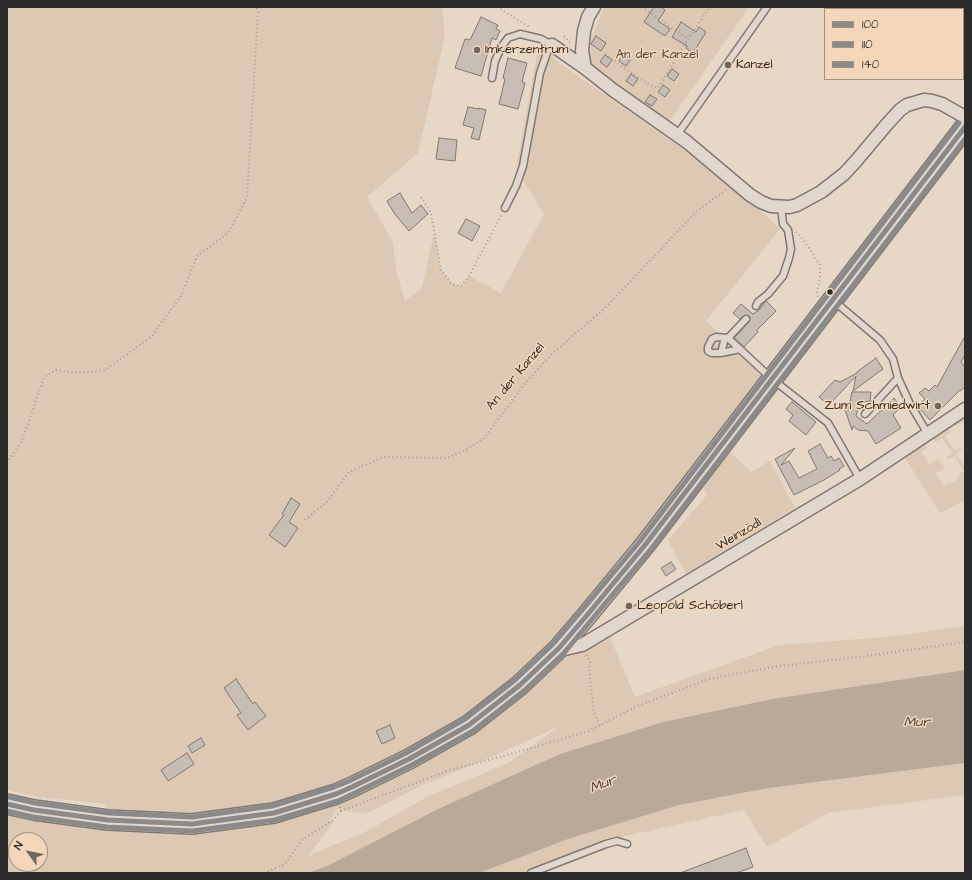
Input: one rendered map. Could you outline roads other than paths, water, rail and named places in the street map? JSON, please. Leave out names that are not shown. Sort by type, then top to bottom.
[{"type":"main road","points":[[7,804],[34,810],[108,820],[192,824],[338,803],[409,759],[469,725],[520,684],[559,648],[588,614],[644,545],[772,379],[826,300],[965,127]]},
{"type":"street","points":[[585,68],[582,51],[584,32],[588,17],[594,7]]},
{"type":"street","points":[[552,45],[702,153],[750,195],[771,206],[789,207],[797,205],[821,192],[856,161],[906,105],[924,100],[932,101],[942,104],[965,117]]},
{"type":"street","name":"Weinzödl","points":[[559,648],[565,649],[582,645],[860,478],[965,409]]},
{"type":"lane","points":[[677,135],[767,7]]},
{"type":"lane","points":[[492,78],[496,61],[502,46],[508,38],[520,34],[541,39],[552,45],[548,50],[540,73],[523,166],[516,186],[505,208]]},
{"type":"lane","points":[[756,306],[783,276],[789,258],[791,249],[788,230],[783,224],[781,207]]},
{"type":"lane","points":[[826,300],[880,340],[893,359],[898,378],[910,404],[928,434]]},
{"type":"lane","points":[[721,353],[727,338],[746,318]]},
{"type":"lane","points":[[740,349],[721,353],[712,353],[708,351],[709,343],[712,339],[716,337],[727,338],[740,349],[772,379],[828,423],[860,478]]},
{"type":"lane","points":[[865,414],[898,378]]},
{"type":"lane","points":[[531,873],[606,844],[618,841],[627,844]]},
{"type":"water","name":"Mur","points":[[965,670],[965,763],[769,788],[679,805],[568,839],[479,873],[309,873],[329,865],[438,809],[560,754],[663,722],[772,699]]},
{"type":"place","name":"Imkerzentrum","points":[[477,50]]},
{"type":"place","name":"Kanzel","points":[[728,65]]},
{"type":"place","name":"Zum Schmiedwirt","points":[[938,406]]},
{"type":"place","name":"Leopold Schöberl","points":[[629,606]]},
{"type":"park label","name":"An der Kanzel","points":[[657,55]]}]
